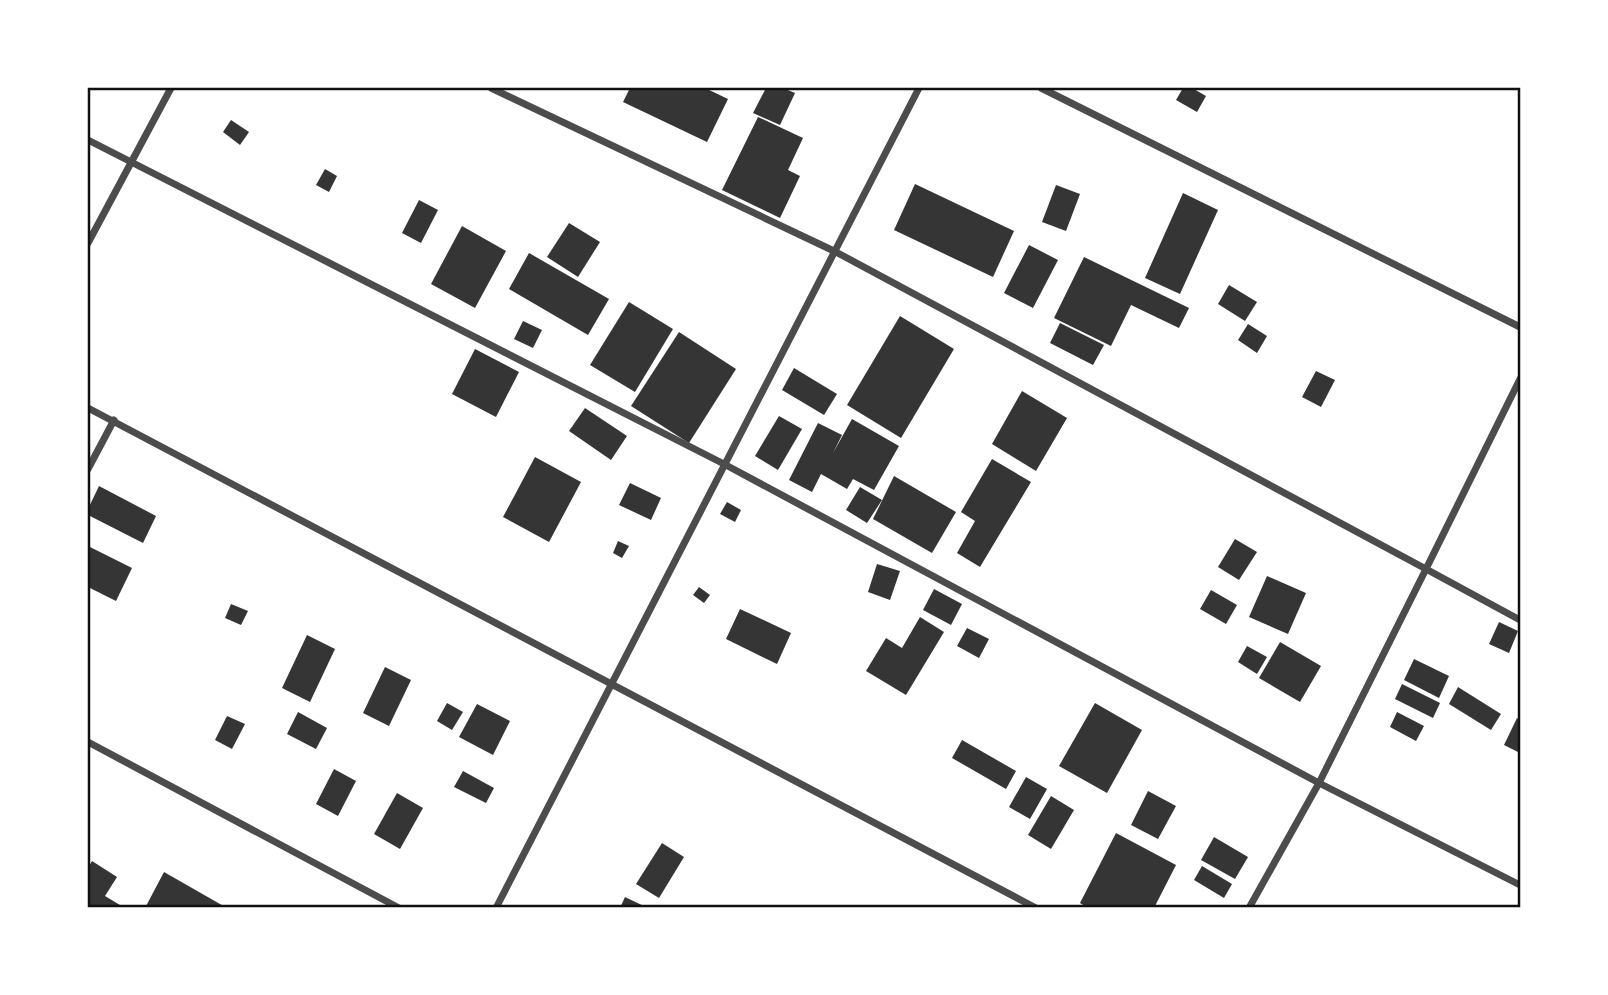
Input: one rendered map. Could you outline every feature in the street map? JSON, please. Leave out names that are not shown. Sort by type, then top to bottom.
[{"type":"street","points":[[88,243],[171,88]]},
{"type":"street","points":[[491,88],[834,251],[1521,620]]},
{"type":"street","points":[[496,908],[919,88]]},
{"type":"street","points":[[1041,88],[1521,327]]},
{"type":"street","points":[[88,140],[724,464],[1319,783],[1521,885]]},
{"type":"street","points":[[1249,908],[1319,783],[1521,379]]},
{"type":"street","points":[[88,408],[1036,908]]},
{"type":"street","points":[[88,470],[114,420]]},
{"type":"street","points":[[88,742],[400,908]]},
{"type":"building","points":[[630,88],[705,88],[728,99],[707,142],[623,102]]},
{"type":"building","points":[[766,88],[783,88],[795,93],[780,125],[753,113]]},
{"type":"building","points":[[1183,88],[1192,88],[1206,96],[1197,112],[1176,100]]},
{"type":"building","points":[[758,117],[803,138],[788,170],[800,176],[780,218],[722,190]]},
{"type":"building","points":[[231,120],[249,132],[240,145],[223,132]]},
{"type":"building","points":[[325,169],[337,176],[329,192],[316,185]]},
{"type":"building","points":[[915,184],[1014,231],[993,277],[894,230]]},
{"type":"building","points":[[1056,185],[1080,194],[1066,231],[1042,222]]},
{"type":"building","points":[[1183,193],[1218,210],[1180,294],[1145,278]]},
{"type":"building","points":[[419,200],[438,210],[421,243],[402,233]]},
{"type":"building","points":[[569,223],[600,242],[578,277],[547,257]]},
{"type":"building","points":[[462,226],[506,251],[475,308],[431,284]]},
{"type":"building","points":[[1029,245],[1058,260],[1033,308],[1004,293]]},
{"type":"building","points":[[529,253],[609,299],[588,335],[509,289]]},
{"type":"building","points":[[1084,257],[1189,308],[1179,328],[1131,305],[1111,346],[1054,318]]},
{"type":"building","points":[[1229,285],[1257,302],[1245,321],[1218,304]]},
{"type":"building","points":[[629,302],[673,329],[635,392],[590,365]]},
{"type":"building","points":[[900,316],[954,349],[901,438],[847,405]]},
{"type":"building","points":[[523,321],[542,330],[533,348],[514,339]]},
{"type":"building","points":[[1060,323],[1104,345],[1093,365],[1050,343]]},
{"type":"building","points":[[1248,324],[1267,336],[1257,353],[1238,340]]},
{"type":"building","points":[[679,332],[736,369],[689,443],[631,406]]},
{"type":"building","points":[[475,349],[519,372],[496,417],[452,394]]},
{"type":"building","points":[[794,368],[837,394],[824,415],[782,390]]},
{"type":"building","points":[[1316,371],[1335,380],[1321,407],[1302,397]]},
{"type":"building","points":[[1022,391],[1067,418],[1036,471],[992,444]]},
{"type":"building","points":[[585,408],[627,436],[611,460],[569,431]]},
{"type":"building","points":[[779,416],[802,429],[778,470],[755,456]]},
{"type":"building","points":[[852,419],[899,446],[874,490],[853,479],[847,489],[821,474],[812,492],[789,480],[818,423],[842,435],[833,453]]},
{"type":"building","points":[[535,457],[581,482],[549,542],[503,517]]},
{"type":"building","points":[[992,459],[1031,482],[980,567],[957,553],[975,521],[961,512]]},
{"type":"building","points":[[894,476],[956,512],[932,553],[873,519]]},
{"type":"building","points":[[630,483],[661,498],[651,520],[619,505]]},
{"type":"building","points":[[99,486],[156,516],[143,543],[88,515],[88,509]]},
{"type":"building","points":[[860,487],[882,500],[867,523],[846,510]]},
{"type":"building","points":[[727,502],[741,510],[735,522],[720,514]]},
{"type":"building","points":[[1235,539],[1257,552],[1239,580],[1218,567]]},
{"type":"building","points":[[618,541],[629,546],[622,558],[613,553]]},
{"type":"building","points":[[88,546],[132,568],[116,601],[88,587]]},
{"type":"building","points":[[877,564],[900,571],[890,600],[868,592]]},
{"type":"building","points":[[1267,576],[1306,593],[1288,634],[1249,617]]},
{"type":"building","points":[[699,587],[710,595],[704,603],[693,595]]},
{"type":"building","points":[[934,589],[962,604],[951,625],[923,610]]},
{"type":"building","points":[[1211,590],[1237,605],[1226,624],[1200,609]]},
{"type":"building","points":[[231,604],[248,611],[241,625],[225,618]]},
{"type":"building","points":[[740,609],[791,633],[777,664],[726,639]]},
{"type":"building","points":[[920,617],[944,632],[906,695],[866,671],[886,638],[902,648]]},
{"type":"building","points":[[1499,622],[1518,631],[1509,653],[1489,644]]},
{"type":"building","points":[[967,628],[989,639],[979,658],[957,646]]},
{"type":"building","points":[[307,635],[335,649],[310,702],[282,688]]},
{"type":"building","points":[[1280,642],[1321,666],[1300,702],[1259,678]]},
{"type":"building","points":[[1247,646],[1267,657],[1257,674],[1238,662]]},
{"type":"building","points":[[1414,659],[1449,676],[1439,698],[1404,680]]},
{"type":"building","points":[[385,667],[411,680],[389,726],[363,713]]},
{"type":"building","points":[[1402,684],[1440,703],[1433,718],[1395,699]]},
{"type":"building","points":[[1458,687],[1501,714],[1491,730],[1449,704]]},
{"type":"building","points":[[447,703],[463,712],[452,730],[437,721]]},
{"type":"building","points":[[1095,703],[1142,730],[1107,793],[1059,766]]},
{"type":"building","points":[[477,704],[510,721],[493,755],[459,737]]},
{"type":"building","points":[[298,712],[327,728],[316,749],[287,734]]},
{"type":"building","points":[[1397,712],[1424,726],[1416,741],[1390,727]]},
{"type":"building","points":[[227,716],[245,724],[232,749],[215,740]]},
{"type":"building","points":[[1517,718],[1520,720],[1520,753],[1504,745]]},
{"type":"building","points":[[962,740],[1016,771],[1006,789],[952,758]]},
{"type":"building","points":[[334,769],[356,781],[338,816],[316,804]]},
{"type":"building","points":[[463,771],[494,788],[486,803],[454,787]]},
{"type":"building","points":[[1026,777],[1047,789],[1030,819],[1009,807]]},
{"type":"building","points":[[1148,791],[1176,806],[1158,839],[1131,825]]},
{"type":"building","points":[[397,793],[423,808],[400,849],[374,834]]},
{"type":"building","points":[[1051,796],[1074,810],[1051,849],[1028,835]]},
{"type":"building","points":[[1116,833],[1176,865],[1154,908],[1088,908],[1080,903]]},
{"type":"building","points":[[1214,837],[1248,857],[1235,879],[1201,860]]},
{"type":"building","points":[[662,843],[684,857],[659,898],[636,884]]},
{"type":"building","points":[[92,861],[117,877],[105,896],[125,908],[88,908],[88,868]]},
{"type":"building","points":[[1202,866],[1232,884],[1224,898],[1194,880]]},
{"type":"building","points":[[164,872],[227,908],[145,908]]},
{"type":"building","points":[[625,897],[648,908],[620,908]]}]
